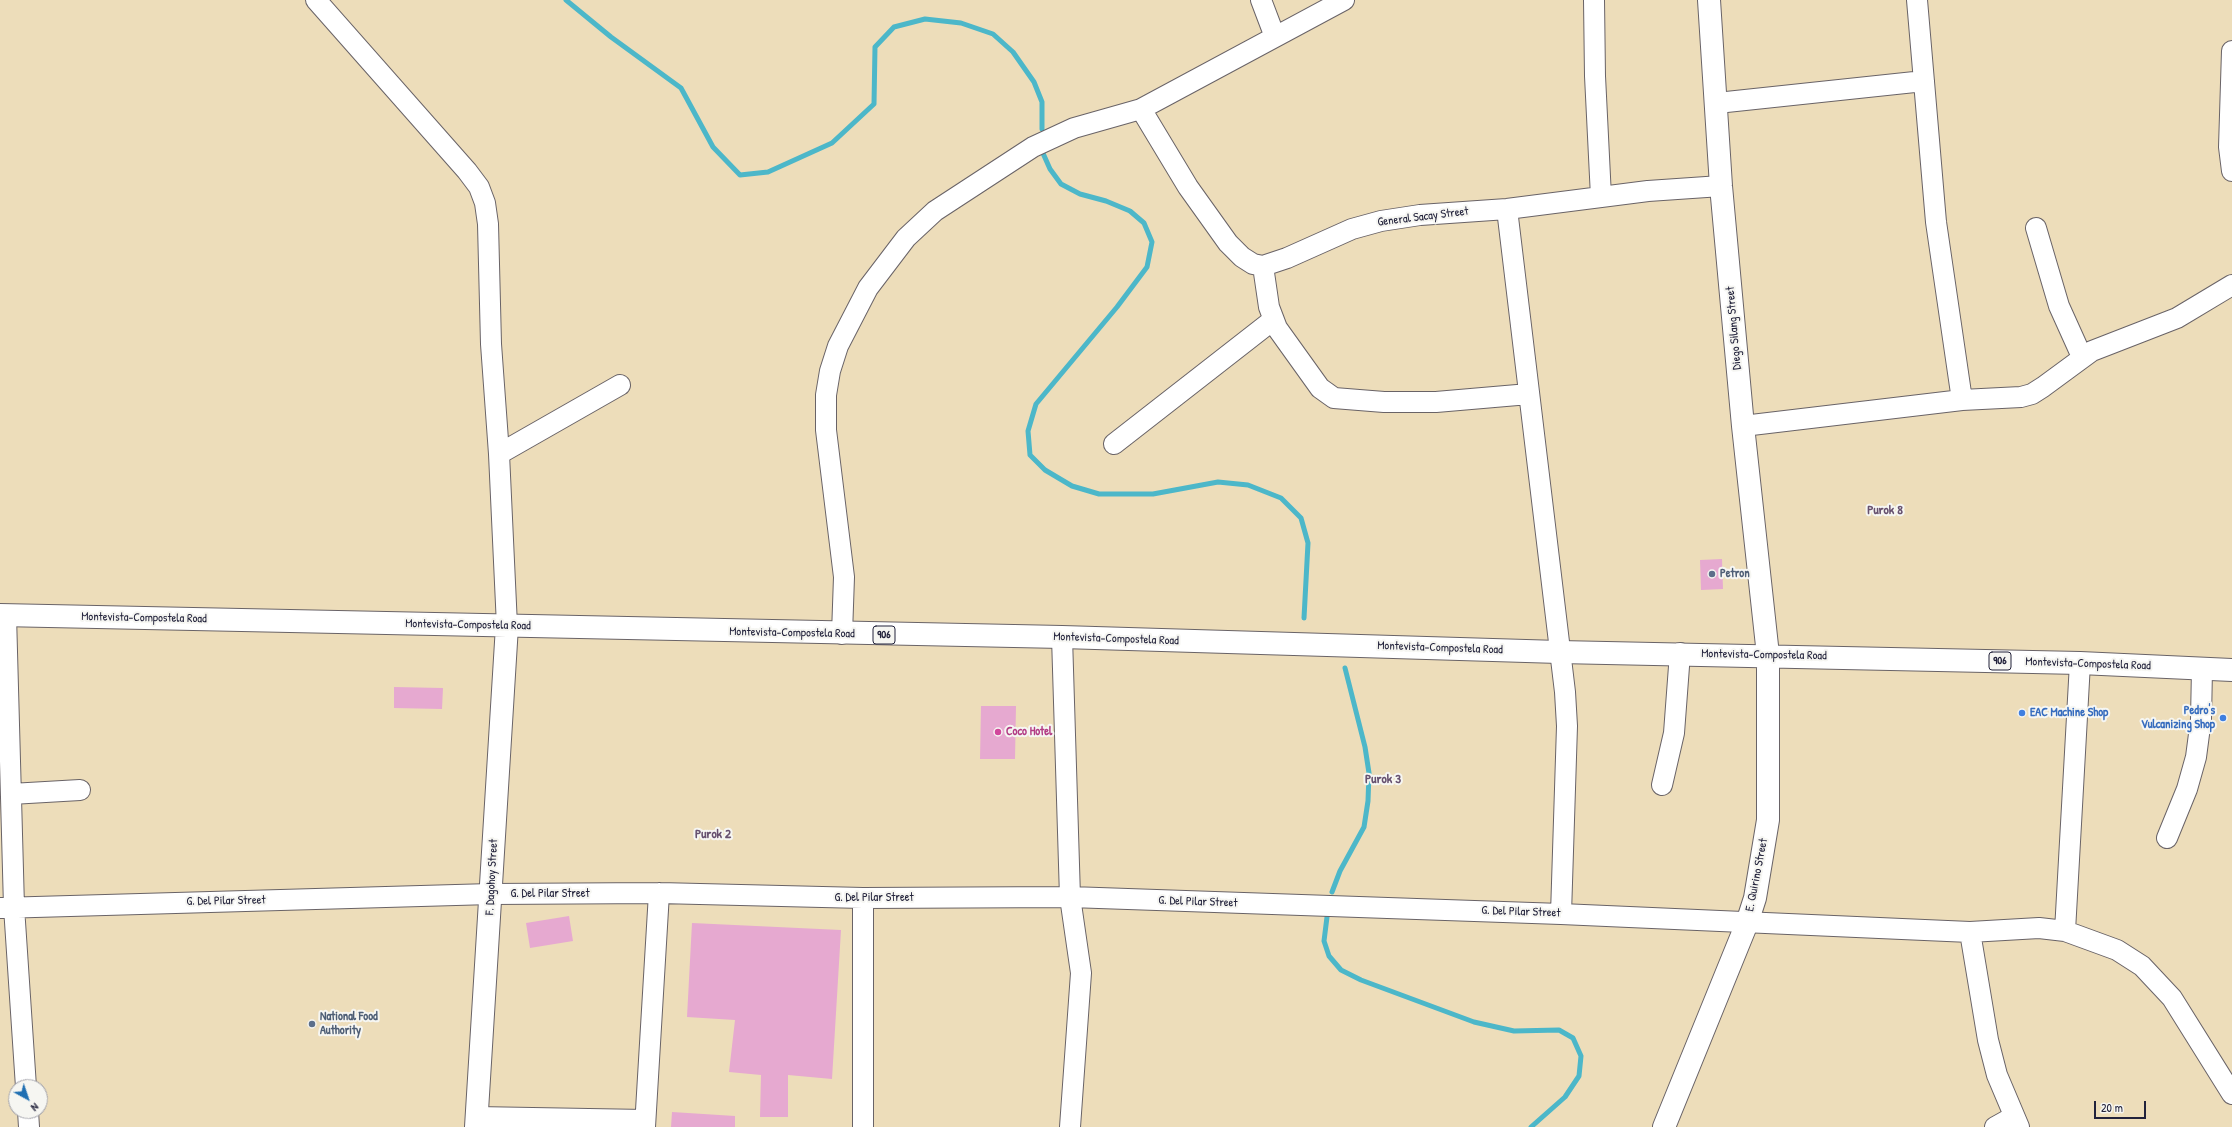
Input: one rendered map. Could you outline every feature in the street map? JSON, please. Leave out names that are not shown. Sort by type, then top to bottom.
[{"type":"main road","name":"Diego Silang Street","points":[[1709,0],[1721,186],[1743,426],[1768,655]]},
{"type":"main road","name":"Montevista-Compostela Road","points":[[3,615],[1062,638],[1559,652],[1680,653],[2080,662],[2232,670]]},
{"type":"main road","name":"F. Dagohoy Street","points":[[476,1122],[507,626]]},
{"type":"main road","name":"E. Quirino Street","points":[[1664,1127],[1747,923],[1755,898],[1768,820],[1768,655]]},
{"type":"street","points":[[316,0],[467,171],[479,187],[485,203],[488,224],[491,344],[499,454],[507,626]]},
{"type":"street","points":[[1260,0],[1275,37]]},
{"type":"street","points":[[842,634],[844,576],[826,430],[826,395],[830,371],[838,346],[868,288],[906,238],[935,211],[1033,147],[1056,135],[1141,109],[1344,0]]},
{"type":"street","points":[[1594,0],[1594,76],[1601,197]]},
{"type":"street","points":[[1917,0],[1936,222],[1962,400]]},
{"type":"street","points":[[2231,60],[2229,147],[2232,171]]},
{"type":"street","points":[[1716,103],[1924,82]]},
{"type":"street","points":[[1141,109],[1188,187],[1228,243],[1242,257],[1253,264],[1263,266],[1273,320],[1320,388],[1334,398],[1384,402],[1436,402],[1529,394]]},
{"type":"street","name":"General Sacay Street","points":[[1263,266],[1287,258],[1352,229],[1381,221],[1420,215],[1507,208],[1648,191],[1721,186]]},
{"type":"street","points":[[1507,208],[1565,692],[1567,726],[1561,914]]},
{"type":"street","points":[[2036,228],[2059,306],[2082,357]]},
{"type":"street","points":[[1743,426],[1962,400],[2021,397],[2032,394],[2082,357],[2177,318],[2232,285]]},
{"type":"street","points":[[1114,444],[1273,320]]},
{"type":"street","points":[[499,454],[620,385]]},
{"type":"street","points":[[3,615],[10,794],[7,908],[25,1079]]},
{"type":"street","points":[[1062,638],[1070,897],[1081,973],[1070,1127]]},
{"type":"street","points":[[1662,785],[1674,733],[1680,653]]},
{"type":"street","points":[[2065,931],[2080,662]]},
{"type":"street","points":[[2167,838],[2187,789],[2196,757],[2201,719],[2202,669]]},
{"type":"street","points":[[10,794],[80,790]]},
{"type":"street","points":[[476,1122],[645,1124],[659,893]]},
{"type":"street","name":"G. Del Pilar Street","points":[[7,908],[491,894],[659,893],[863,898],[1070,897],[1561,914],[1970,932],[2039,928],[2065,931],[2117,950],[2142,966],[2172,998],[2232,1094]]},
{"type":"street","points":[[863,898],[863,1127]]},
{"type":"street","points":[[1970,932],[1988,1040],[1997,1075],[2016,1122],[1995,1127]]},
{"type":"building","name":"Petron","points":[[1722,559],[1723,589],[1701,590],[1700,560]]},
{"type":"building","points":[[394,687],[443,688],[442,709],[394,708]]},
{"type":"building","points":[[981,706],[1016,706],[1015,759],[980,759]]},
{"type":"building","points":[[569,916],[573,941],[530,948],[526,923]]},
{"type":"building","points":[[692,923],[841,930],[832,1079],[788,1075],[788,1117],[760,1117],[761,1075],[729,1072],[735,1020],[687,1017]]},
{"type":"building","points":[[672,1112],[735,1116],[735,1127],[671,1127]]},
{"type":"waterway","points":[[566,0],[611,37],[681,88],[713,147],[740,175],[768,172],[832,143],[874,104],[875,47],[894,27],[925,19],[961,23],[993,34],[1013,52],[1034,82],[1042,102],[1042,129]]},
{"type":"waterway","points":[[1042,151],[1050,169],[1061,184],[1080,194],[1106,201],[1130,211],[1144,223],[1152,242],[1147,267],[1117,307],[1036,404],[1028,431],[1030,455],[1045,470],[1072,486],[1099,494],[1153,494],[1218,482],[1248,485],[1281,498],[1301,518],[1308,543],[1304,618]]},
{"type":"waterway","points":[[1332,892],[1340,871],[1364,827],[1368,801],[1369,773],[1365,747],[1345,668]]},
{"type":"waterway","points":[[1327,917],[1324,941],[1329,956],[1341,970],[1361,980],[1474,1022],[1514,1031],[1559,1030],[1573,1038],[1581,1056],[1579,1076],[1565,1097],[1531,1127]]},
{"type":"place","name":"Petron","points":[[1712,574]]},
{"type":"place","name":"EAC Machine Shop","points":[[2022,713]]},
{"type":"place","name":"Pedro's Vulcanizing Shop","points":[[2223,718]]},
{"type":"place","name":"Coco Hotel","points":[[998,732]]},
{"type":"place","name":"National Food Authority","points":[[312,1024]]},
{"type":"district","name":"Purok 8","points":[[1885,511]]},
{"type":"district","name":"Purok 3","points":[[1383,780]]},
{"type":"district","name":"Purok 2","points":[[713,835]]}]
